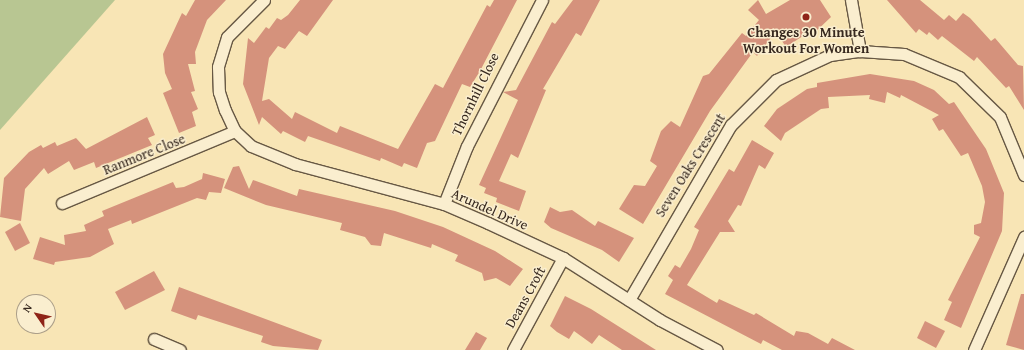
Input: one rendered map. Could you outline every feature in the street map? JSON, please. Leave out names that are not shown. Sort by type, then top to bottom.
[{"type":"street","points":[[235,131],[219,92],[220,54],[235,25],[264,0]]},
{"type":"street","name":"Thornhill Close","points":[[444,204],[466,146],[542,0]]},
{"type":"street","points":[[851,0],[860,51]]},
{"type":"street","name":"Seven Oaks Crescent","points":[[629,300],[704,165],[744,110],[776,80],[793,70],[830,55],[860,51],[921,58],[972,87],[1000,117],[1017,151],[1024,175]]},
{"type":"street","name":"Ranmore Close","points":[[62,203],[235,131]]},
{"type":"street","name":"Arundel Drive","points":[[235,131],[252,146],[272,156],[444,204],[563,258],[629,300],[717,350]]},
{"type":"street","points":[[974,350],[1024,237]]},
{"type":"street","name":"Deans Croft","points":[[513,350],[563,258]]},
{"type":"street","points":[[154,339],[180,350]]},
{"type":"green space","points":[[0,0],[115,0],[0,130]]},
{"type":"building","points":[[195,0],[226,0],[207,20],[195,52],[196,64],[188,64],[195,91],[191,92],[198,109],[192,112],[196,126],[179,133],[163,93],[172,89],[165,73],[163,54],[182,13],[186,16]]},
{"type":"building","points":[[300,0],[333,0],[307,36],[299,31],[285,49],[278,46],[269,58],[262,101],[269,99],[292,119],[295,112],[337,133],[340,126],[398,149],[435,84],[443,88],[487,5],[490,7],[494,0],[517,0],[480,71],[470,87],[462,84],[435,141],[427,143],[417,168],[404,163],[402,167],[381,158],[380,161],[308,136],[305,142],[283,131],[281,134],[262,117],[259,125],[243,84],[248,38],[254,43],[266,27],[269,29],[277,18],[281,20],[288,15]]},
{"type":"building","points":[[573,0],[600,0],[581,36],[576,33],[543,89],[546,90],[518,158],[511,154],[499,181],[526,191],[519,211],[496,202],[497,198],[484,193],[486,188],[479,185],[518,100],[503,92],[516,90],[552,22],[555,24]]},
{"type":"building","points":[[758,0],[766,14],[790,0],[820,0],[831,17],[811,36],[809,32],[786,47],[778,35],[773,35],[757,56],[753,52],[710,111],[643,224],[619,209],[634,185],[645,186],[657,166],[650,161],[661,131],[671,121],[680,127],[703,76],[709,74],[742,33],[746,36],[759,20],[748,10]]},
{"type":"building","points":[[887,0],[920,0],[944,20],[949,15],[956,21],[963,13],[970,18],[991,41],[995,38],[1018,65],[1023,66],[1024,110],[1009,86],[1006,88],[977,57],[974,61],[942,36],[938,40],[929,32],[927,35],[919,29],[916,33]]},
{"type":"building","points":[[870,74],[914,81],[934,90],[949,104],[954,102],[986,149],[1004,193],[1002,231],[961,328],[944,320],[952,302],[948,300],[980,237],[974,234],[974,225],[981,223],[985,202],[982,186],[968,153],[961,156],[943,129],[939,131],[932,119],[939,115],[901,95],[900,98],[887,92],[885,103],[869,99],[870,95],[828,97],[829,108],[821,109],[785,133],[781,141],[764,126],[777,109],[807,89],[817,87],[817,83]]},
{"type":"building","points":[[147,117],[155,135],[148,138],[152,145],[96,168],[94,162],[74,170],[69,161],[48,174],[44,168],[25,189],[21,221],[0,217],[4,178],[29,152],[41,145],[43,148],[55,142],[57,146],[76,138],[86,149]]},
{"type":"building","points":[[752,140],[774,153],[765,169],[759,165],[741,206],[738,205],[728,221],[735,232],[720,232],[687,285],[717,303],[719,299],[754,315],[756,313],[794,336],[796,331],[808,333],[828,344],[832,338],[855,350],[782,350],[763,340],[761,344],[665,294],[673,280],[668,276],[675,265],[680,268],[691,249],[699,230],[694,227],[729,169],[734,172]]},
{"type":"building","points":[[239,166],[249,189],[253,180],[297,196],[299,189],[395,211],[443,227],[495,251],[523,269],[510,286],[496,278],[484,281],[482,273],[455,261],[458,255],[432,244],[431,248],[384,233],[381,246],[371,245],[365,237],[340,230],[342,223],[266,205],[224,188],[233,167]]},
{"type":"building","points":[[203,173],[225,179],[221,193],[209,192],[206,200],[197,198],[132,224],[131,220],[108,229],[114,244],[90,257],[55,262],[54,265],[33,259],[40,237],[65,245],[64,235],[86,231],[84,225],[104,216],[102,211],[173,182],[176,188],[184,187],[202,179]]},
{"type":"building","points":[[550,207],[560,212],[572,210],[595,226],[598,221],[634,238],[619,262],[602,250],[551,228],[544,222]]},
{"type":"building","points":[[20,223],[30,243],[15,251],[5,232]]},
{"type":"building","points":[[154,271],[165,290],[125,310],[115,292]]},
{"type":"building","points":[[179,287],[322,340],[318,350],[273,346],[261,342],[263,336],[198,315],[196,320],[171,311]]},
{"type":"building","points":[[1021,294],[1024,294],[1024,350],[1006,345]]},
{"type":"building","points":[[565,296],[591,309],[656,350],[622,350],[599,335],[592,344],[574,331],[569,339],[557,332],[550,326]]},
{"type":"building","points":[[925,321],[945,331],[936,348],[917,338]]},
{"type":"building","points":[[476,332],[487,338],[480,350],[465,350]]},
{"type":"place","name":"Changes 30 Minute Workout For Women","points":[[806,17]]}]
